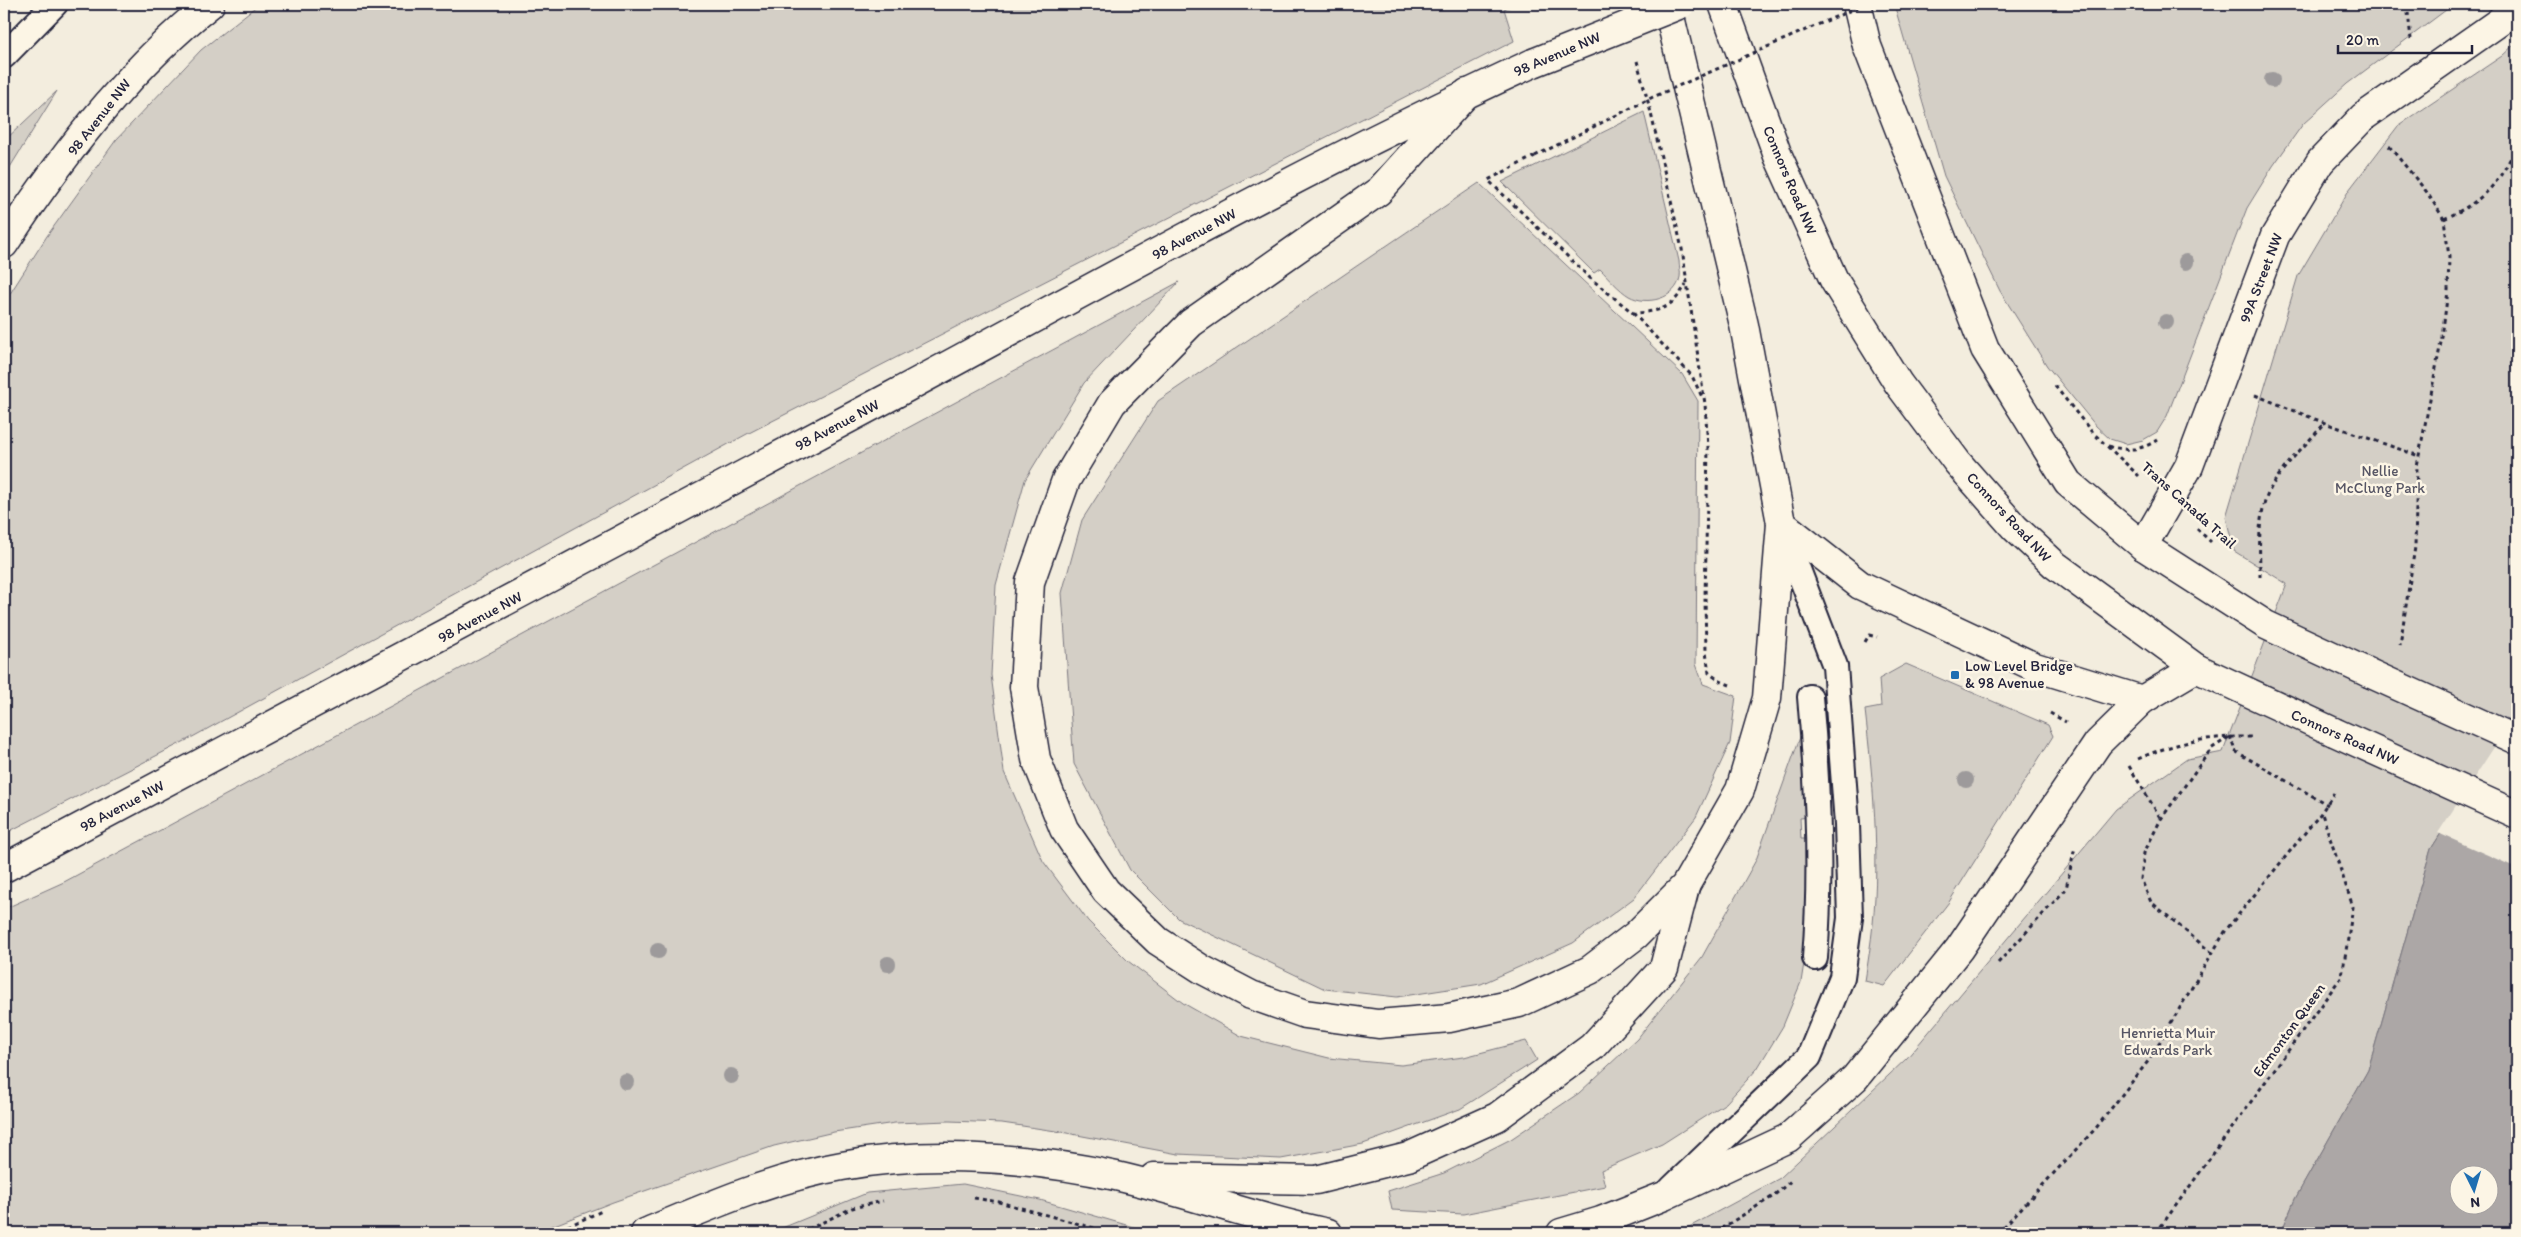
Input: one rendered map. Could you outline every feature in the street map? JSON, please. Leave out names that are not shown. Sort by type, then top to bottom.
[{"type":"main road","name":"98 Avenue NW","points":[[4,244],[28,208],[127,80],[210,4]]},
{"type":"main road","points":[[1467,93],[1378,191],[1191,323],[1112,403],[1066,480],[1030,582],[1024,687],[1036,759],[1064,829],[1106,891],[1158,942],[1202,970],[1251,995],[1305,1014],[1378,1024],[1449,1018],[1519,1003],[1590,970],[1636,935],[1685,886],[1740,790],[1767,698],[1780,524],[1744,325],[1667,4]]},
{"type":"main road","name":"98 Avenue NW","points":[[4,868],[404,658],[1226,216],[1467,93],[1533,63],[1681,4]]},
{"type":"main road","name":"Connors Road NW","points":[[1724,4],[1778,156],[1834,280],[1898,383],[1957,462],[2015,528],[2055,565],[2196,668],[2517,814]]},
{"type":"main road","points":[[1857,4],[1867,46],[1985,348],[2068,483],[2143,546],[2266,625],[2517,740]]},
{"type":"main road","name":"99A Street NW","points":[[2143,546],[2189,466],[2275,236],[2320,162],[2363,116],[2499,22],[2515,4]]},
{"type":"main road","points":[[1780,524],[1860,585],[2036,667],[2142,700]]},
{"type":"main road","points":[[1561,1233],[1600,1221],[1664,1196],[1788,1138],[1855,1078],[1958,949],[2098,742],[2142,700],[2196,668]]},
{"type":"main road","points":[[1115,1176],[1316,1180],[1408,1157],[1497,1117],[1592,1047],[1664,968],[1685,886]]},
{"type":"main road","points":[[645,1233],[755,1188],[841,1166],[937,1157],[1016,1161],[1115,1176],[1328,1233]]},
{"type":"lane","points":[[4,56],[54,4]]},
{"type":"lane","points":[[1664,1196],[1809,1056],[1842,977],[1850,909],[1847,824],[1835,666],[1780,524]]},
{"type":"lane","points":[[1810,697],[1819,819],[1820,895],[1815,958]]},
{"type":"path","points":[[1706,404],[1692,376],[1633,313],[1590,278],[1488,180],[1653,97],[1865,4]]},
{"type":"path","points":[[2407,4],[2411,44]]},
{"type":"path","points":[[1634,52],[1682,249],[1706,404],[1708,447],[1705,598],[1706,652],[1709,673],[1720,681],[1735,687]]},
{"type":"path","points":[[2386,143],[2426,191],[2444,219],[2449,257],[2448,291],[2442,337],[2419,456],[2415,546],[2400,645]]},
{"type":"path","points":[[2444,219],[2468,208],[2490,191],[2506,170],[2517,145]]},
{"type":"path","points":[[1633,313],[1664,309],[1678,299],[1686,283]]},
{"type":"path","points":[[2222,382],[2325,424],[2419,456]]},
{"type":"path","points":[[2252,572],[2260,577],[2261,522],[2267,496],[2277,478],[2325,424]]},
{"type":"path","name":"Trans Canada Trail","points":[[2106,445],[2216,546]]},
{"type":"path","points":[[1865,644],[1869,635],[1879,638]]},
{"type":"path","points":[[2048,712],[2063,720]]},
{"type":"path","points":[[2161,818],[2128,765],[2178,744],[2198,739],[2230,736],[2257,737]]},
{"type":"path","points":[[2230,736],[2235,752],[2328,805]]},
{"type":"path","points":[[2212,953],[2151,902],[2141,879],[2144,853],[2161,818],[2211,749],[2230,736]]},
{"type":"path","points":[[1998,1233],[2096,1128],[2149,1060],[2226,930],[2321,814],[2334,793]]},
{"type":"path","name":"Edmonton Queen","points":[[2156,1233],[2342,976],[2353,907],[2321,814]]},
{"type":"path","points":[[966,1197],[999,1202],[1112,1233]]},
{"type":"path","points":[[801,1233],[852,1208],[885,1200]]},
{"type":"path","points":[[553,1233],[604,1210]]},
{"type":"green space","points":[[259,4],[1516,4],[1504,9],[1514,41],[747,434],[187,740],[4,834],[4,303],[47,236],[116,140],[201,50]]},
{"type":"green space","points":[[1894,4],[2454,4],[2347,84],[2303,124],[2273,166],[2247,208],[2167,416],[2157,432],[2143,440],[2126,444],[2110,439],[2096,426],[2047,366],[2000,291],[1944,176]]},
{"type":"green space","points":[[2517,42],[2517,714],[2431,849],[2368,1070],[2295,1199],[2281,1233],[1678,1233],[1780,1178],[1907,1058],[2116,809],[2187,759],[2223,752],[2287,584],[2234,551],[2226,517],[2298,276],[2349,190],[2398,126],[2502,56]]},
{"type":"green space","points":[[57,91],[4,177],[4,141]]},
{"type":"green space","points":[[1644,112],[1679,261],[1680,273],[1677,285],[1673,291],[1652,300],[1636,299],[1629,296],[1600,269],[1594,273],[1502,182]]},
{"type":"green space","points":[[1479,183],[1682,374],[1698,401],[1696,664],[1703,684],[1736,696],[1730,743],[1696,817],[1634,898],[1573,943],[1481,984],[1397,997],[1325,989],[1179,919],[1130,870],[1074,764],[1062,593],[1082,520],[1158,401]]},
{"type":"green space","points":[[1179,282],[1084,383],[1025,480],[996,585],[991,675],[1004,772],[1043,861],[1088,921],[1128,961],[1183,1003],[1241,1036],[1329,1058],[1401,1065],[1464,1057],[1526,1041],[1537,1060],[1460,1109],[1363,1144],[1281,1159],[1178,1154],[1002,1123],[949,1121],[895,1123],[834,1132],[774,1146],[613,1202],[534,1233],[4,1233],[4,909],[64,882]]},
{"type":"green space","points":[[1906,664],[2048,725],[2053,736],[1949,902],[1884,986],[1865,981],[1873,924],[1876,844],[1865,710],[1881,707],[1879,679]]},
{"type":"green space","points":[[1804,726],[1811,817],[1800,818],[1801,839],[1812,839],[1811,919],[1801,982],[1783,1026],[1757,1069],[1726,1103],[1662,1144],[1601,1170],[1605,1186],[1463,1214],[1392,1210],[1388,1191],[1444,1173],[1511,1139],[1579,1093],[1637,1039],[1702,957],[1756,860]]},
{"type":"green space","points":[[963,1184],[1040,1200],[1154,1233],[770,1233],[867,1193]]},
{"type":"shaded area","points":[[2517,714],[2517,1233],[2281,1233],[2295,1199],[2368,1070],[2431,849]]},
{"type":"pier","points":[[2517,712],[2517,868],[2438,833]]},
{"type":"place","name":"Low Level Bridge & 98 Avenue","points":[[1955,675]]},
{"type":"park label","name":"Nellie McClung Park","points":[[2380,480]]},
{"type":"park label","name":"Henrietta Muir Edwards Park","points":[[2168,1042]]}]
